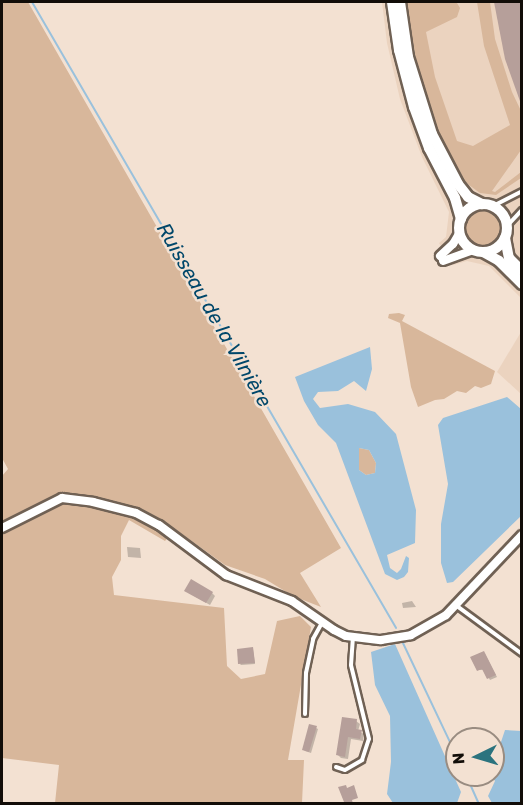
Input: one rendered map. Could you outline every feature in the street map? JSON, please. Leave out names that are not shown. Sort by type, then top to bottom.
[{"type":"street","points":[[392,2],[399,50],[414,107],[429,148],[455,198],[461,219],[460,232],[441,258],[497,248],[505,238]]},
{"type":"street","points":[[400,2],[408,57],[432,134],[458,184],[468,197],[502,214],[507,226],[505,238],[509,258],[522,271]]},
{"type":"street","points":[[461,219],[469,209],[487,205]]},
{"type":"street","points":[[460,232],[465,243],[499,261],[522,284]]},
{"type":"street","points":[[2,528],[62,498],[93,502],[136,513],[159,525],[226,575],[292,601],[323,622],[353,638],[381,640],[411,635],[434,624],[456,605],[522,536]]},
{"type":"lane","points":[[487,205],[522,191]]},
{"type":"lane","points":[[507,226],[522,210]]},
{"type":"lane","points":[[456,605],[522,654]]},
{"type":"lane","points":[[305,714],[306,674],[313,639],[323,622]]},
{"type":"lane","points":[[336,766],[345,770],[362,760],[369,740],[351,665],[353,638]]},
{"type":"shaded area","points":[[2,2],[28,2],[341,548],[300,573],[321,607],[293,596],[265,579],[225,565],[175,529],[165,541],[129,520],[121,536],[121,560],[112,577],[114,595],[224,608],[227,666],[241,679],[265,674],[277,621],[300,616],[311,627],[288,760],[304,760],[302,803],[55,803],[59,765],[2,758],[2,476],[8,469],[2,458]]},
{"type":"shaded area","points":[[382,2],[521,2],[521,298],[489,266],[467,261],[453,265],[439,243],[446,237],[449,212],[422,157],[400,99],[387,43]]},
{"type":"shaded area","points":[[406,2],[457,3],[460,8],[457,17],[426,32],[435,77],[457,141],[473,146],[510,125],[484,46],[477,2],[490,2],[495,39],[512,92],[522,113],[521,150],[492,191],[495,192],[521,172],[521,178],[496,195],[480,193],[469,185],[459,175],[445,147],[429,108],[417,65]]},
{"type":"shaded area","points":[[483,210],[496,215],[501,228],[496,241],[483,246],[470,241],[465,228],[470,215]]},
{"type":"shaded area","points":[[389,314],[405,315],[402,321],[495,371],[491,384],[481,388],[475,386],[466,393],[457,391],[444,399],[418,407],[411,387],[400,323],[388,318]]},
{"type":"shaded area","points":[[521,332],[521,394],[497,372]]},
{"type":"shaded area","points":[[359,448],[369,450],[376,463],[375,473],[366,475],[359,470]]},
{"type":"water","points":[[370,347],[372,369],[366,391],[354,381],[338,391],[318,392],[313,399],[320,408],[348,404],[375,412],[396,434],[416,510],[415,543],[387,555],[390,568],[397,573],[406,556],[409,558],[408,572],[404,577],[397,580],[385,574],[336,443],[318,425],[304,401],[295,377]],"holes":[[[359,448],[369,450],[376,463],[375,473],[366,475],[359,470]]]},
{"type":"water","points":[[507,397],[521,409],[521,516],[453,582],[447,583],[441,563],[441,524],[448,484],[438,425],[443,418]]},
{"type":"water","points":[[395,644],[445,756],[445,787],[459,787],[461,792],[457,803],[393,803],[387,794],[391,762],[390,716],[375,685],[371,652]]},
{"type":"water","points":[[505,730],[521,731],[521,803],[492,803],[488,796],[492,787],[505,787]]},
{"type":"building","points":[[494,2],[522,2],[521,104],[505,59]]},
{"type":"building","points":[[191,579],[213,592],[206,603],[184,591]]},
{"type":"building","points":[[253,647],[255,663],[238,664],[237,649]]},
{"type":"building","points":[[484,651],[496,675],[487,679],[482,669],[477,671],[470,657]]},
{"type":"building","points":[[342,717],[357,719],[356,729],[362,730],[360,739],[348,737],[345,757],[336,755]]},
{"type":"building","points":[[309,724],[317,726],[309,752],[302,750]]},
{"type":"building","points":[[346,785],[347,788],[354,785],[358,798],[352,800],[353,804],[344,802],[338,787]]},
{"type":"waterway","name":"Ruisseau de la Vilnière","points":[[32,2],[396,628]]},
{"type":"waterway","name":"Ruisseau de la Vilnière","points":[[402,641],[445,732]]},
{"type":"waterway","name":"Ruisseau de la Vilnière","points":[[471,787],[479,804]]}]
